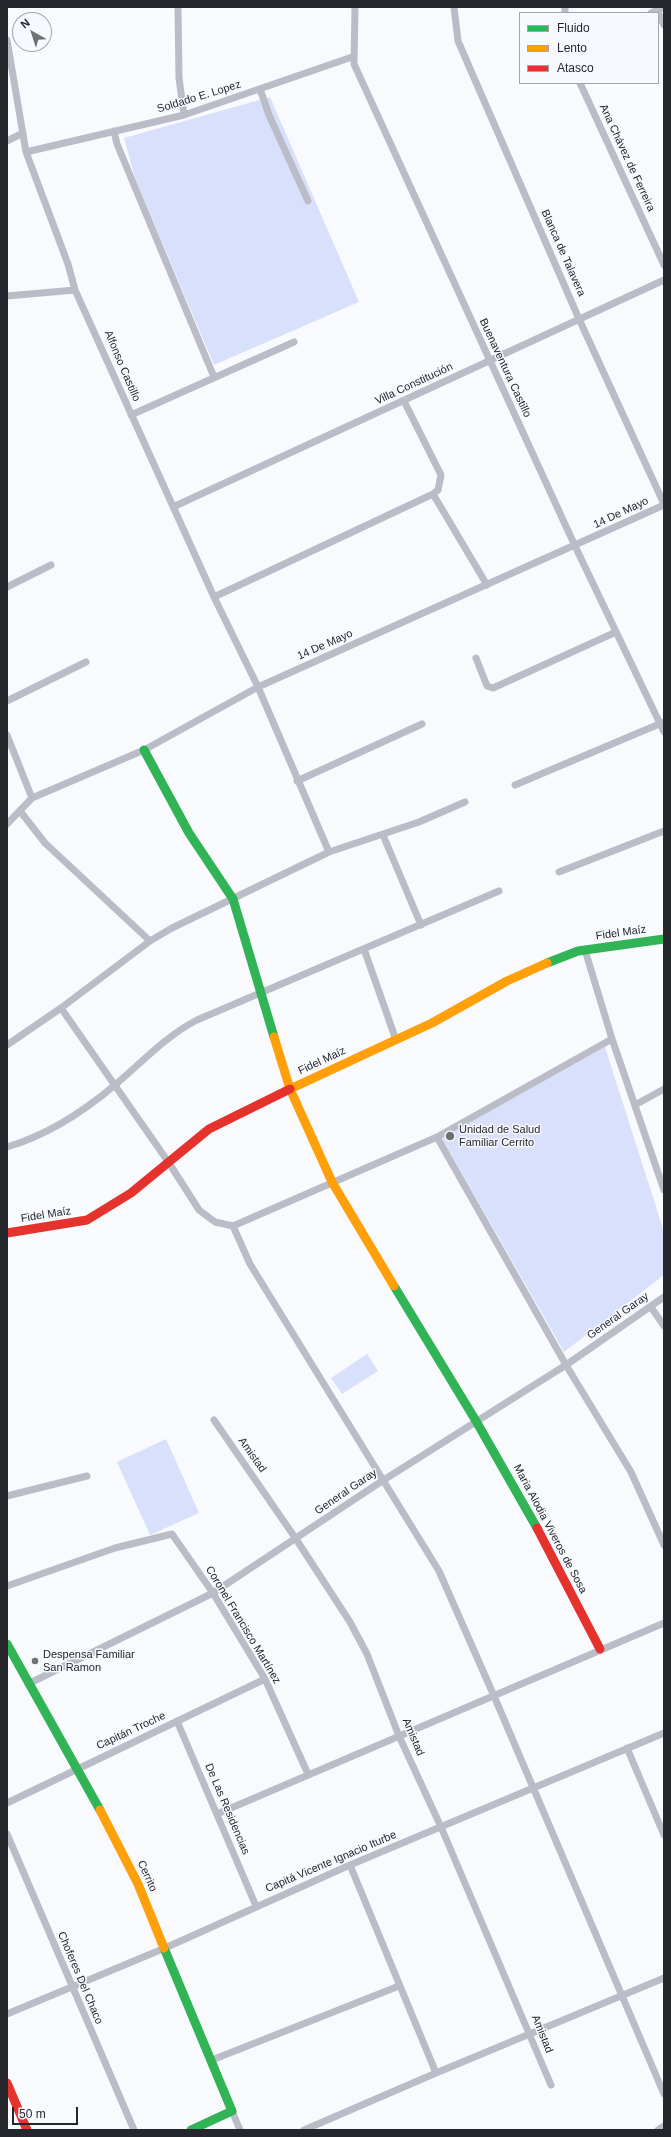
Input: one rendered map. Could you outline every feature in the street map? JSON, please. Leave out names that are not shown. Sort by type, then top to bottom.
[{"type":"street","points":[[178,7],[179,78],[184,115]]},
{"type":"street","name":"Buenaventura Castillo","points":[[355,7],[352,57],[489,360],[575,546],[662,723],[664,732]]},
{"type":"street","name":"Blanca de Talavera","points":[[454,7],[458,41],[579,319],[664,505]]},
{"type":"street","points":[[659,14],[664,25]]},
{"type":"street","name":"Alfonso Castillo","points":[[7,40],[26,152],[68,264],[76,290],[214,597],[258,687],[297,781],[329,852]]},
{"type":"street","name":"Soldado E. Lopez","points":[[26,152],[184,115],[352,57]]},
{"type":"street","name":"Ana Chávez de Ferreira","points":[[580,84],[664,265]]},
{"type":"street","points":[[260,89],[269,115],[308,201]]},
{"type":"street","points":[[114,131],[117,144],[214,377]]},
{"type":"street","points":[[7,141],[23,133]]},
{"type":"street","name":"Villa Constitución","points":[[173,507],[664,280]]},
{"type":"street","points":[[7,296],[76,290]]},
{"type":"street","points":[[131,415],[294,342]]},
{"type":"street","points":[[214,597],[433,494],[438,490],[441,475],[404,401]]},
{"type":"street","points":[[433,494],[487,585]]},
{"type":"street","name":"14 De Mayo","points":[[7,824],[32,798],[144,750],[258,687],[664,505]]},
{"type":"street","points":[[7,587],[51,564]]},
{"type":"street","points":[[476,658],[487,686],[493,688],[616,632]]},
{"type":"street","points":[[7,701],[86,662]]},
{"type":"street","points":[[515,785],[662,723]]},
{"type":"street","points":[[297,781],[422,724]]},
{"type":"street","points":[[7,735],[32,798]]},
{"type":"street","name":"Maria Alodia Viveros de Sosa","points":[[144,750],[189,833],[233,899],[290,1089],[332,1182],[476,1421],[540,1532],[600,1649]]},
{"type":"street","points":[[7,1045],[61,1008],[150,941],[172,928],[329,852],[383,835],[465,802]]},
{"type":"street","points":[[20,811],[45,843],[150,941]]},
{"type":"street","points":[[559,872],[664,830]]},
{"type":"street","points":[[383,835],[421,925]]},
{"type":"street","points":[[7,1147],[63,1124],[114,1086],[183,1027],[499,891]]},
{"type":"street","name":"Fidel Maíz","points":[[7,1233],[87,1220],[131,1193],[209,1129],[290,1089],[432,1023],[514,978],[548,962],[585,950],[664,939]]},
{"type":"street","points":[[364,949],[396,1040]]},
{"type":"street","points":[[585,950],[612,1040],[664,1190]]},
{"type":"street","points":[[61,1008],[169,1163],[199,1210],[215,1222],[233,1226],[437,1137],[612,1040]]},
{"type":"street","points":[[635,1105],[664,1089]]},
{"type":"street","points":[[437,1137],[566,1365],[631,1472],[664,1545]]},
{"type":"street","points":[[233,1226],[250,1264],[382,1481],[439,1571],[664,2094]]},
{"type":"street","name":"General Garay","points":[[28,1684],[213,1592],[296,1539],[382,1481],[566,1365],[664,1298]]},
{"type":"street","points":[[651,1307],[664,1326]]},
{"type":"street","name":"Amistad","points":[[214,1420],[296,1539],[350,1622],[367,1654],[399,1736],[441,1827],[551,2085]]},
{"type":"street","points":[[7,1496],[87,1476]]},
{"type":"street","name":"Coronel Francisco Martínez","points":[[7,1586],[115,1548],[172,1534],[213,1592],[264,1679],[308,1774]]},
{"type":"street","points":[[217,1814],[664,1622]]},
{"type":"street","name":"Cerrito","points":[[7,1644],[28,1684],[78,1768],[117,1840],[165,1948],[240,2130]]},
{"type":"street","name":"Capitán Troche","points":[[7,1803],[264,1679]]},
{"type":"street","name":"De Las Residencias","points":[[177,1722],[256,1906]]},
{"type":"street","name":"Capitá Vicente Ignacio Iturbe","points":[[7,2014],[165,1948],[350,1865],[664,1733]]},
{"type":"street","points":[[627,1748],[664,1835]]},
{"type":"street","name":"Choferes Del Chaco","points":[[7,1834],[134,2130]]},
{"type":"street","points":[[350,1865],[436,2073]]},
{"type":"street","points":[[304,2130],[530,2033],[622,1997],[664,1978]]},
{"type":"street","points":[[212,2060],[399,1986]]},
{"type":"street","points":[[7,2083],[27,2130]]},
{"type":"street","points":[[191,2130],[232,2111]]},
{"type":"street","points":[[658,2130],[664,2126]]},
{"type":"shaded area","points":[[270,97],[359,302],[214,365],[135,178],[124,138]]},
{"type":"shaded area","points":[[605,1047],[664,1232],[664,1275],[564,1352],[442,1138]]},
{"type":"shaded area","points":[[367,1354],[378,1371],[342,1394],[331,1378]]},
{"type":"shaded area","points":[[166,1439],[199,1513],[150,1535],[117,1462]]},
{"type":"traffic: fast","points":[[144,750],[189,833],[233,899],[274,1037]]},
{"type":"traffic: fast","points":[[547,963],[578,951],[664,939]]},
{"type":"traffic: fast","points":[[394,1286],[476,1421],[537,1528]]},
{"type":"traffic: fast","points":[[7,1644],[100,1810]]},
{"type":"traffic: fast","points":[[164,1948],[232,2111],[191,2130]]},
{"type":"traffic: slow","points":[[290,1089],[432,1023],[507,981],[547,963]]},
{"type":"traffic: slow","points":[[274,1037],[290,1089],[332,1182],[394,1286]]},
{"type":"traffic: slow","points":[[100,1810],[138,1884],[164,1948]]},
{"type":"traffic: jam","points":[[7,1233],[87,1220],[131,1193],[209,1129],[290,1089]]},
{"type":"traffic: jam","points":[[537,1528],[600,1649]]},
{"type":"traffic: jam","points":[[7,2083],[27,2130]]},
{"type":"place","name":"Unidad de Salud Familiar Cerrito","points":[[450,1136]]},
{"type":"place","name":"Despensa Familiar San Ramon","points":[[35,1661]]}]
